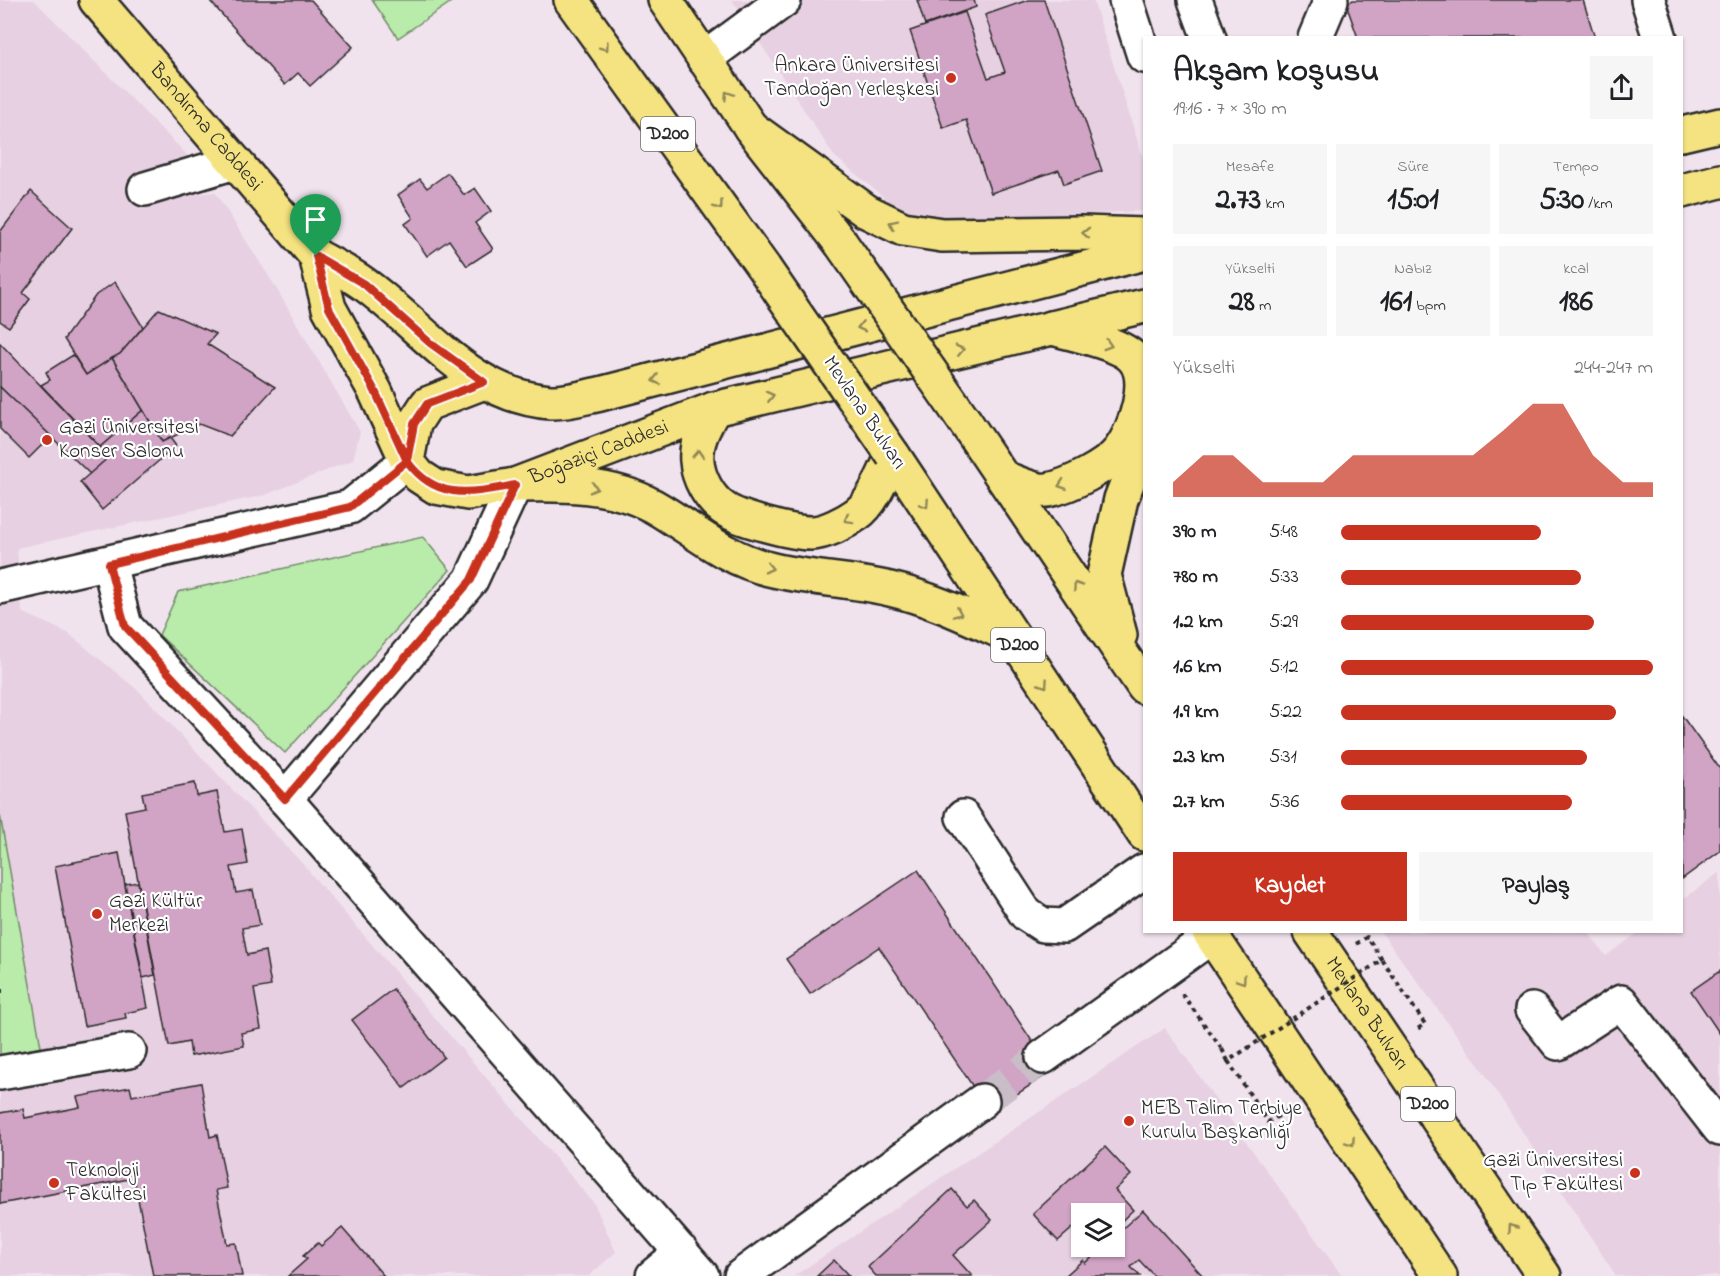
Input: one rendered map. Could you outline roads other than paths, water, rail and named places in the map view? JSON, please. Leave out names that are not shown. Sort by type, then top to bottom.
[{"type":"main road","name":"Bandırma Caddesi","points":[[96,0],[316,256],[364,284],[430,343],[484,382]]},
{"type":"main road","name":"Mevlana Bulvarı","points":[[571,0],[764,268],[893,455],[1143,832]]},
{"type":"main road","points":[[665,0],[751,128],[840,242],[1004,478],[1136,675]]},
{"type":"main road","points":[[1683,128],[1720,125]]},
{"type":"main road","points":[[751,128],[866,211],[903,229],[942,235],[1071,233],[1143,235]]},
{"type":"main road","points":[[1683,191],[1720,181]]},
{"type":"main road","points":[[407,461],[414,424],[427,404],[484,382],[514,396],[553,403],[600,394],[1143,253]]},
{"type":"main road","name":"Bandırma Caddesi","points":[[316,256],[329,308],[375,391],[407,461]]},
{"type":"main road","name":"Boğaziçi Caddesi","points":[[407,461],[419,476],[436,488],[468,493],[515,485],[714,409],[1143,306]]},
{"type":"main road","points":[[1004,478],[1046,490],[1084,477],[1119,450],[1139,408],[1140,372],[1133,358],[1121,349],[1052,328]]},
{"type":"main road","points":[[714,409],[699,437],[696,460],[704,486],[723,509],[776,528],[812,534],[835,526],[859,513],[875,490],[893,455]]},
{"type":"main road","points":[[1136,675],[1104,575],[1121,500],[1143,443]]},
{"type":"main road","points":[[515,485],[576,484],[625,495],[652,506],[705,542],[736,558],[769,569],[847,580],[924,598],[1013,637]]},
{"type":"main road","name":"Mevlana Bulvarı","points":[[1312,933],[1544,1276]]},
{"type":"main road","points":[[1211,934],[1440,1276]]},
{"type":"street","points":[[705,59],[784,0]]},
{"type":"street","points":[[1126,0],[1143,53]]},
{"type":"street","points":[[1195,0],[1208,36]]},
{"type":"street","points":[[1317,36],[1331,0]]},
{"type":"street","points":[[1648,0],[1659,36]]},
{"type":"street","points":[[145,189],[235,162]]},
{"type":"street","points":[[0,587],[109,564],[350,507],[407,461]]},
{"type":"street","points":[[285,799],[471,580],[515,485]]},
{"type":"street","points":[[109,564],[125,626],[285,799],[692,1264],[653,1276]]},
{"type":"street","points":[[963,817],[1026,915],[1043,925],[1064,926],[1143,872]]},
{"type":"street","points":[[1043,1057],[1165,970],[1211,934]]},
{"type":"street","points":[[1532,1010],[1558,1043],[1621,1002],[1720,1130]]},
{"type":"street","points":[[0,1073],[129,1051]]},
{"type":"street","points":[[741,1276],[982,1101]]},
{"type":"tunnel","points":[[982,1101],[1043,1057]]},
{"type":"place","name":"Ankara Üniversitesi Tandoğan Yerleşkesi","points":[[951,78]]},
{"type":"place","name":"Gazi Üniversitesi Konser Salonu","points":[[47,440]]},
{"type":"place","name":"Gazi Kültür Merkezi","points":[[97,914]]},
{"type":"place","name":"MEB Talim Terbiye Kurulu Başkanlığı","points":[[1129,1121]]},
{"type":"place","name":"Gazi Üniversitesi Tıp Fakültesi","points":[[1635,1173]]},
{"type":"place","name":"Teknoloji Fakültesi","points":[[54,1183]]}]
